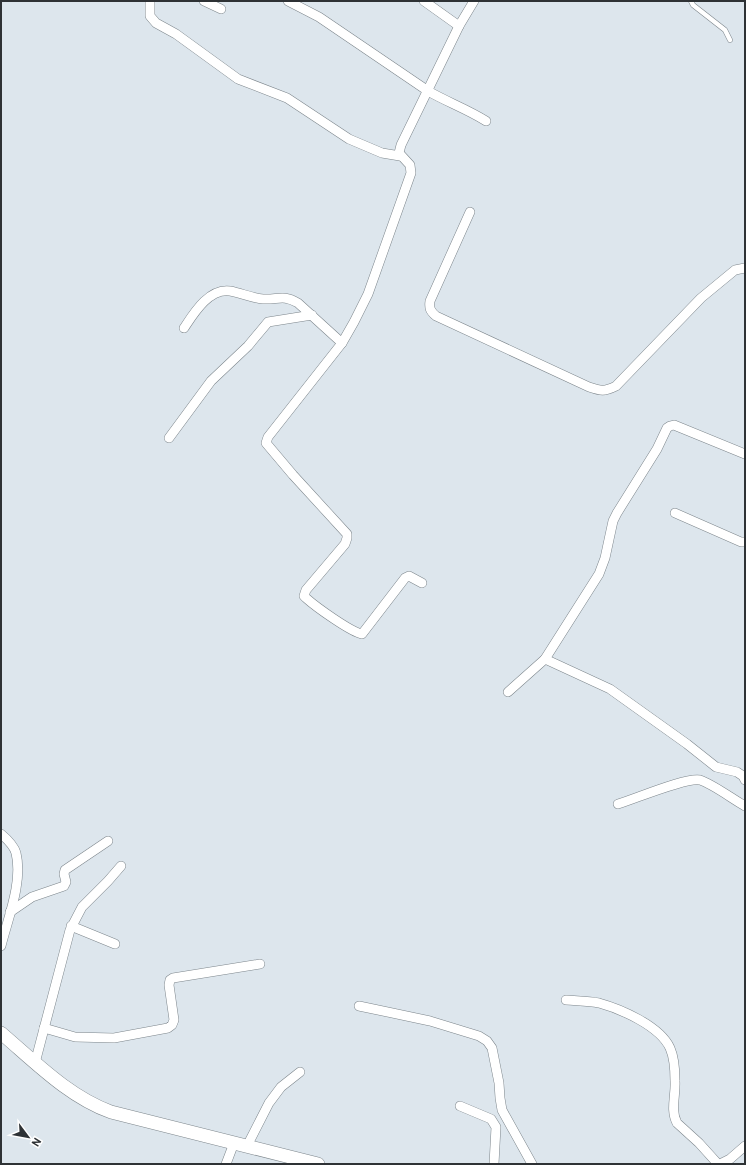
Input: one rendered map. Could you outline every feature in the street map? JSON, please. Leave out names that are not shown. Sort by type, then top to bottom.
[{"type":"main road","points":[[1,1033],[35,1063],[84,1100],[99,1108],[247,1146],[283,1158],[318,1164]]},
{"type":"street","points":[[150,1],[150,16],[156,23],[176,34],[238,78],[287,98],[349,139],[382,153],[400,156],[410,165],[411,173],[368,294],[354,322],[342,342],[266,440],[266,443],[347,534],[345,544],[306,590],[304,596],[308,601],[357,633],[362,634],[405,578],[409,576],[422,583]]},
{"type":"street","points":[[204,1],[221,8]]},
{"type":"street","points":[[288,1],[319,16],[439,98],[470,111],[486,121]]},
{"type":"street","points":[[424,1],[459,26]]},
{"type":"street","points":[[400,156],[401,146],[459,26],[474,1]]},
{"type":"street","points":[[470,212],[430,301],[431,312],[436,316],[598,390],[606,391],[616,386],[700,298],[735,270],[745,268]]},
{"type":"street","points":[[184,328],[200,306],[214,295],[228,291],[260,298],[291,298],[342,342]]},
{"type":"street","points":[[169,438],[211,381],[248,346],[268,322],[312,315]]},
{"type":"street","points":[[508,692],[545,659],[599,574],[605,558],[613,521],[657,449],[667,428],[674,425],[745,454]]},
{"type":"street","points":[[675,513],[741,542],[745,542]]},
{"type":"street","points":[[545,659],[610,689],[687,744],[716,767],[737,772],[743,776],[745,780]]},
{"type":"street","points":[[618,804],[684,781],[699,780],[745,806]]},
{"type":"street","points":[[1,834],[7,838],[16,852],[19,874],[1,946]]},
{"type":"street","points":[[10,912],[32,897],[64,886],[66,882],[64,874],[65,870],[108,840]]},
{"type":"street","points":[[35,1063],[71,926],[82,907],[121,866]]},
{"type":"street","points":[[71,926],[115,944]]},
{"type":"street","points":[[44,1028],[75,1037],[114,1038],[168,1028],[174,1020],[169,985],[170,980],[173,978],[260,964]]},
{"type":"street","points":[[566,1000],[598,1003],[621,1011],[639,1019],[665,1040],[670,1048],[675,1081],[673,1109],[677,1123],[719,1164],[730,1158],[745,1146]]},
{"type":"street","points":[[359,1006],[430,1021],[479,1036],[487,1040],[492,1048],[499,1083],[502,1110],[532,1164]]},
{"type":"street","points":[[247,1146],[269,1103],[281,1087],[300,1072]]},
{"type":"street","points":[[460,1106],[491,1119],[494,1122],[496,1127],[494,1164]]},
{"type":"street","points":[[226,1164],[234,1143]]},
{"type":"lane","points":[[691,1],[693,5],[725,30],[730,40]]}]
